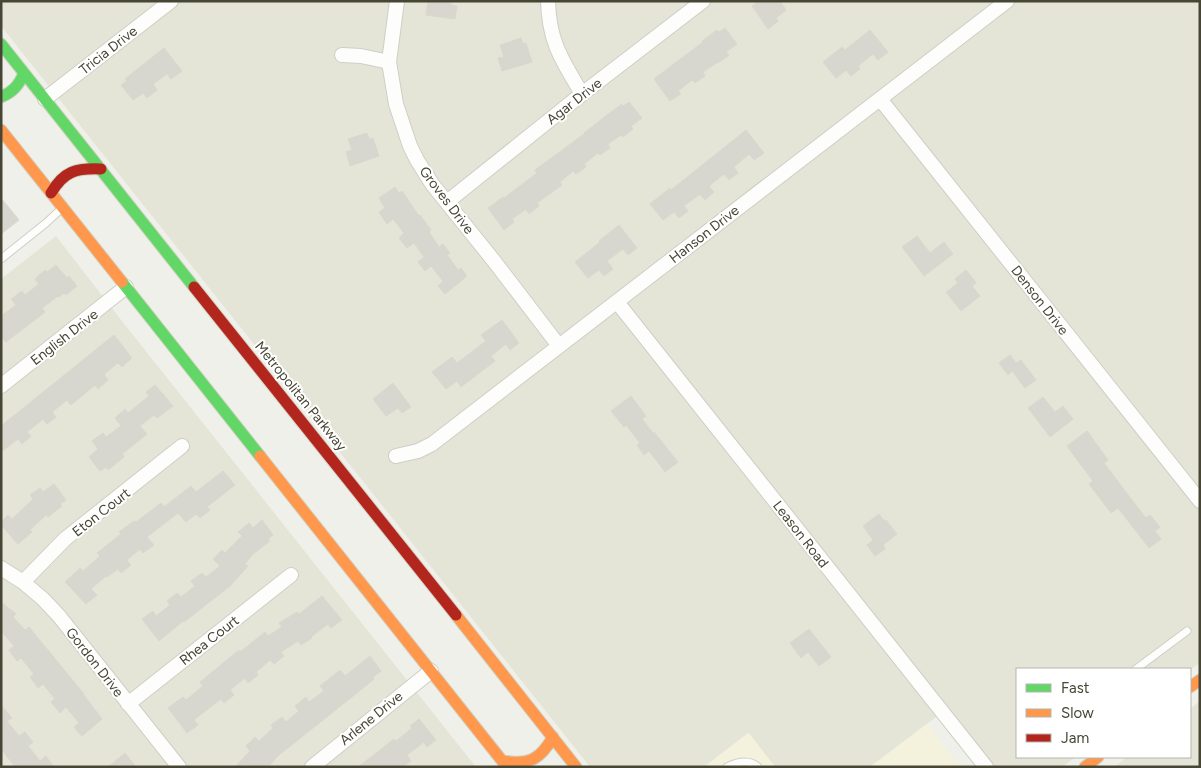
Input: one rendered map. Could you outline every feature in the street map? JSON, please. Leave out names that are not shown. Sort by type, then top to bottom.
[{"type":"main road","name":"Metropolitan Parkway","points":[[1,44],[576,767]]},
{"type":"main road","points":[[1,97],[8,95],[14,90],[24,73]]},
{"type":"main road","points":[[1,130],[505,764],[527,762],[536,758],[542,754],[553,737]]},
{"type":"main road","points":[[51,193],[61,178],[68,173],[85,168],[101,170]]},
{"type":"main road","points":[[1085,767],[1097,758]]},
{"type":"street","name":"Tricia Drive","points":[[45,99],[171,1]]},
{"type":"street","name":"Groves Drive","points":[[397,1],[389,62],[396,104],[410,146],[425,173],[559,346]]},
{"type":"street","points":[[548,1],[548,17],[552,36],[558,52],[582,94]]},
{"type":"street","name":"Agar Drive","points":[[447,202],[582,94],[703,1]]},
{"type":"street","name":"Hanson Drive","points":[[396,456],[418,451],[432,444],[1007,1]]},
{"type":"street","points":[[342,56],[360,56],[389,62]]},
{"type":"street","name":"Denson Drive","points":[[880,99],[1200,501]]},
{"type":"street","name":"English Drive","points":[[1,386],[126,287]]},
{"type":"street","name":"Leason Road","points":[[617,302],[986,767]]},
{"type":"street","name":"Eton Court","points":[[23,582],[65,539],[182,446]]},
{"type":"street","name":"Gordon Drive","points":[[1,568],[23,582],[43,599],[178,767]]},
{"type":"street","name":"Rhea Court","points":[[128,704],[291,575]]},
{"type":"street","name":"Arlene Drive","points":[[312,767],[431,671]]},
{"type":"lane","points":[[1,259],[63,208]]},
{"type":"lane","points":[[1137,668],[1187,631]]},
{"type":"lane","points":[[727,767],[736,762],[746,762],[753,763],[758,767]]},
{"type":"shaded area","points":[[1,1],[1200,1],[1200,663],[1191,669],[1016,668],[1016,758],[1075,758],[1062,767],[995,767],[948,708],[870,767],[775,767],[748,733],[704,767],[590,767],[1,26]]},
{"type":"shaded area","points":[[56,236],[476,767],[1,767],[1,279]]},
{"type":"shaded area","points":[[1200,701],[1200,767],[1115,767],[1125,758],[1191,758],[1191,708]]},
{"type":"shaded area","points":[[927,724],[961,767],[870,767]]},
{"type":"shaded area","points":[[749,733],[775,767],[704,767]]},
{"type":"building","points":[[428,1],[451,1],[451,5],[457,6],[455,19],[426,15]]},
{"type":"building","points":[[759,1],[780,1],[786,10],[776,18],[778,21],[768,29],[752,6]]},
{"type":"building","points":[[725,28],[737,44],[726,52],[729,55],[703,72],[705,76],[695,83],[692,80],[678,91],[681,94],[670,101],[654,79],[717,30],[719,32]]},
{"type":"building","points":[[870,30],[888,52],[878,60],[873,54],[858,66],[860,69],[851,76],[846,70],[836,78],[823,62],[842,47],[845,50]]},
{"type":"building","points":[[521,38],[523,44],[526,43],[532,62],[502,71],[498,58],[504,57],[500,45]]},
{"type":"building","points":[[164,48],[182,71],[171,79],[167,74],[153,84],[157,90],[147,98],[143,93],[133,100],[121,85],[127,81],[125,79]]},
{"type":"building","points":[[629,102],[642,118],[631,126],[633,129],[623,137],[621,135],[608,144],[610,148],[600,155],[598,153],[584,164],[586,167],[576,174],[573,171],[560,182],[562,185],[537,203],[539,206],[529,214],[526,209],[512,219],[514,222],[504,230],[488,208],[537,173],[535,170],[607,115],[622,104],[623,106]]},
{"type":"building","points":[[746,130],[764,153],[754,160],[749,154],[734,167],[738,173],[729,180],[724,174],[709,186],[714,192],[705,200],[700,194],[684,206],[688,211],[679,218],[674,212],[663,220],[650,204],[670,188],[671,190]]},
{"type":"building","points":[[367,133],[369,139],[373,138],[379,156],[350,166],[346,152],[352,150],[348,139]]},
{"type":"building","points":[[395,187],[399,193],[402,191],[431,230],[429,232],[439,247],[443,244],[450,253],[447,255],[458,270],[461,268],[467,276],[445,294],[438,286],[443,281],[431,266],[425,271],[418,262],[424,257],[414,243],[407,248],[399,238],[404,233],[393,219],[387,224],[379,212],[385,208],[379,198]]},
{"type":"building","points":[[1,198],[19,220],[1,234]]},
{"type":"building","points":[[619,225],[637,248],[628,255],[623,249],[607,261],[613,269],[604,276],[599,270],[588,278],[575,262]]},
{"type":"building","points":[[917,236],[930,253],[944,242],[953,254],[924,276],[902,247]]},
{"type":"building","points":[[56,265],[77,286],[66,295],[64,293],[58,296],[42,308],[45,312],[6,342],[1,337],[1,316],[16,305],[11,299],[22,291],[25,295],[39,284],[35,279],[45,270],[47,272]]},
{"type":"building","points":[[966,270],[976,283],[972,286],[980,296],[961,311],[946,292],[958,283],[955,279]]},
{"type":"building","points":[[502,320],[519,343],[510,350],[506,344],[491,356],[495,361],[461,387],[457,381],[446,389],[432,372],[452,357],[457,363],[486,341],[481,335]]},
{"type":"building","points":[[114,335],[132,358],[122,367],[118,363],[104,374],[108,380],[98,389],[95,385],[71,405],[67,400],[52,412],[56,417],[47,424],[43,419],[27,432],[31,436],[22,444],[18,439],[1,452],[1,426]]},
{"type":"building","points":[[1010,355],[1016,363],[1021,360],[1036,380],[1025,388],[1012,371],[1008,375],[999,363]]},
{"type":"building","points":[[393,383],[411,407],[402,413],[398,408],[386,416],[373,399]]},
{"type":"building","points":[[155,385],[173,406],[157,418],[154,415],[140,426],[147,434],[122,454],[124,457],[108,470],[106,467],[100,471],[89,457],[98,449],[92,441],[103,433],[106,437],[121,426],[115,418],[125,409],[128,413],[149,396],[146,392]]},
{"type":"building","points":[[631,396],[646,416],[642,419],[678,462],[665,472],[649,451],[644,455],[637,445],[640,443],[626,425],[624,427],[611,411]]},
{"type":"building","points":[[1043,397],[1055,412],[1063,406],[1073,419],[1050,437],[1028,408]]},
{"type":"building","points":[[1087,431],[1108,460],[1104,463],[1135,504],[1146,518],[1150,515],[1160,527],[1155,531],[1161,539],[1149,548],[1118,508],[1111,513],[1089,484],[1093,481],[1067,446]]},
{"type":"building","points":[[223,471],[235,485],[207,507],[210,510],[200,518],[196,514],[186,522],[178,513],[147,537],[154,545],[143,553],[140,549],[127,560],[131,565],[121,573],[118,569],[106,576],[91,589],[97,595],[86,604],[65,582],[80,568],[83,571],[89,566],[100,556],[97,553],[134,521],[136,522],[161,503],[164,507],[191,486],[196,492]]},
{"type":"building","points":[[54,484],[66,500],[60,504],[62,506],[48,517],[46,515],[30,530],[32,532],[18,544],[1,525],[1,522],[8,515],[12,519],[33,499],[30,495],[40,488],[43,492]]},
{"type":"building","points":[[879,514],[897,534],[883,545],[885,549],[875,556],[867,545],[873,540],[863,526]]},
{"type":"building","points":[[262,520],[273,535],[268,539],[270,541],[253,554],[245,564],[248,566],[230,586],[159,641],[142,619],[153,611],[156,616],[170,605],[167,601],[177,593],[181,597],[195,586],[191,581],[202,573],[206,577],[220,566],[213,559],[222,550],[225,553],[242,536],[238,532],[249,523],[253,528]]},
{"type":"building","points":[[322,596],[342,620],[331,628],[328,624],[301,645],[298,641],[281,652],[284,656],[274,664],[270,660],[256,672],[258,675],[248,683],[245,678],[230,690],[234,695],[224,703],[221,699],[194,720],[198,725],[187,733],[168,708],[183,697],[186,700],[203,686],[200,682],[239,650],[240,652],[265,632],[268,636],[282,627],[279,623],[297,612],[299,614]]},
{"type":"building","points":[[1,602],[16,614],[13,617],[25,630],[29,627],[102,719],[82,736],[74,727],[79,723],[66,707],[60,713],[51,702],[55,699],[43,684],[38,688],[30,677],[34,674],[21,658],[17,661],[9,650],[14,646],[1,631]]},
{"type":"building","points":[[809,629],[831,657],[819,666],[808,652],[801,658],[790,643]]},
{"type":"building","points":[[370,656],[381,671],[373,677],[374,679],[279,755],[268,767],[235,767],[250,751],[246,746],[255,737],[259,741],[273,728],[271,725],[282,717],[286,722],[299,711],[295,706],[306,697],[309,702],[324,691],[320,686],[340,670],[345,676]]},
{"type":"building","points":[[1,705],[12,718],[7,721],[19,736],[25,732],[33,742],[28,746],[40,761],[46,756],[54,767],[15,767],[1,749]]},
{"type":"building","points":[[419,719],[436,740],[427,747],[424,742],[407,755],[411,761],[403,767],[358,767],[394,739],[396,741],[412,728],[410,726]]},
{"type":"building","points":[[125,753],[136,767],[108,767]]},
{"type":"traffic: fast","points":[[1,44],[194,287]]},
{"type":"traffic: fast","points":[[1,97],[15,88],[24,73]]},
{"type":"traffic: fast","points":[[122,282],[260,456]]},
{"type":"traffic: slow","points":[[1,130],[122,282]]},
{"type":"traffic: slow","points":[[260,456],[507,767]]},
{"type":"traffic: slow","points":[[456,615],[576,767]]},
{"type":"traffic: slow","points":[[1191,686],[1200,680]]},
{"type":"traffic: slow","points":[[503,761],[520,762],[533,759],[543,751],[553,737]]},
{"type":"traffic: slow","points":[[1085,767],[1097,758]]},
{"type":"traffic: jam","points":[[51,193],[61,180],[72,172],[84,169],[101,169]]},
{"type":"traffic: jam","points":[[194,287],[456,615]]}]
